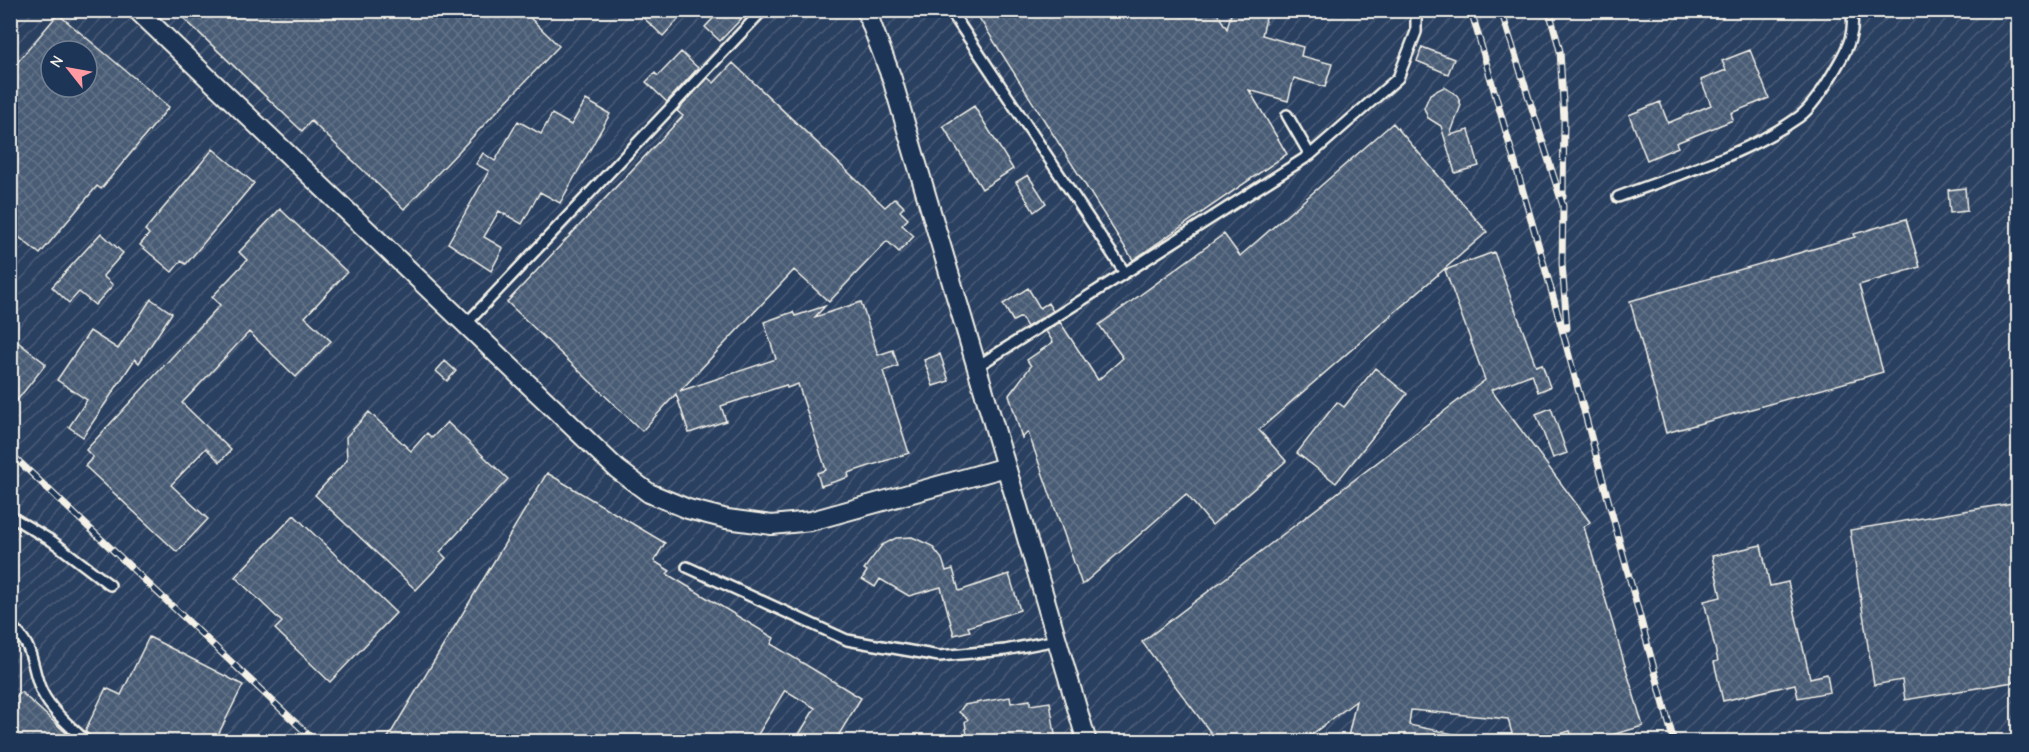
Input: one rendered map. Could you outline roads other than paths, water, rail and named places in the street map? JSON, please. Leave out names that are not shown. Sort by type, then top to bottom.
[{"type":"street","points":[[137,10],[617,469],[649,493],[698,512],[727,519],[772,525],[812,521],[1006,467]]},
{"type":"street","points":[[866,10],[892,79],[1087,741]]},
{"type":"lane","points":[[466,324],[763,10]]},
{"type":"lane","points":[[950,10],[1125,273]]},
{"type":"lane","points":[[976,367],[1310,155],[1398,78],[1416,32],[1416,10]]},
{"type":"lane","points":[[1618,197],[1738,152],[1800,116],[1828,81],[1846,51],[1855,26],[1851,10]]},
{"type":"lane","points":[[1287,115],[1310,155]]},
{"type":"lane","points":[[10,516],[52,542],[110,585]]},
{"type":"lane","points":[[687,567],[848,640],[939,656],[1005,650],[1057,640]]},
{"type":"lane","points":[[10,626],[22,635],[32,655],[43,695],[63,720],[87,741]]},
{"type":"railway","points":[[1471,10],[1549,282],[1674,742]]},
{"type":"railway","points":[[1501,10],[1563,206],[1562,263],[1567,328]]},
{"type":"railway","points":[[1549,10],[1560,51],[1564,120],[1563,197]]},
{"type":"railway","points":[[10,453],[316,742]]}]
